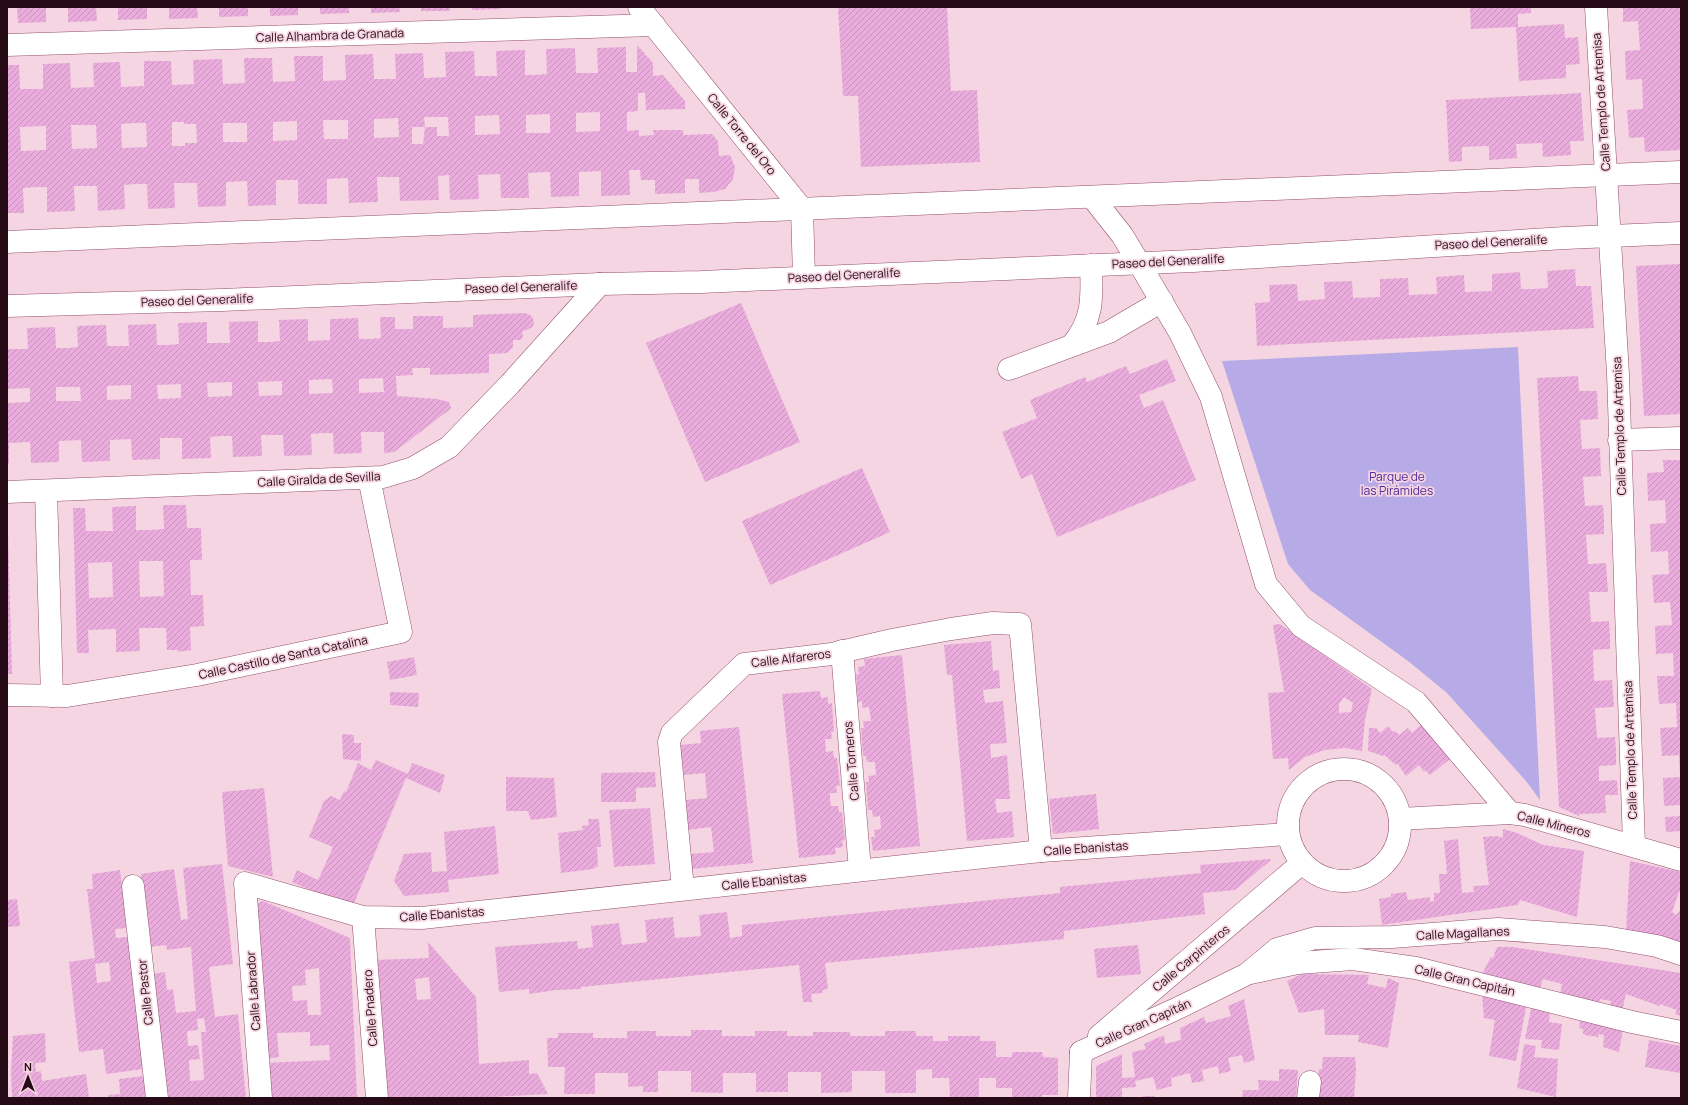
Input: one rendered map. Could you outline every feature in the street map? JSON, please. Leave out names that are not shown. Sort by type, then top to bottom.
[{"type":"street","name":"Calle Torre del Oro","points":[[639,7],[802,210]]},
{"type":"street","name":"Calle Templo de Artemisa","points":[[1596,7],[1618,374],[1619,440],[1634,845]]},
{"type":"street","name":"Calle Alhambra de Granada","points":[[7,45],[654,25]]},
{"type":"street","points":[[7,242],[802,210],[1681,172]]},
{"type":"street","points":[[1092,197],[1122,235],[1139,262],[1180,333],[1211,397],[1266,584],[1301,626],[1416,702],[1510,813]]},
{"type":"street","points":[[802,210],[804,277]]},
{"type":"street","name":"Paseo del Generalife","points":[[7,306],[230,300],[600,284],[700,282],[1139,262],[1681,233]]},
{"type":"street","points":[[1072,345],[1081,335],[1089,318],[1092,294],[1091,264]]},
{"type":"street","name":"Calle Giralda de Sevilla","points":[[7,492],[369,478],[383,477],[413,468],[449,447],[520,373],[600,284]]},
{"type":"street","points":[[1009,369],[1109,332],[1162,301]]},
{"type":"street","points":[[1619,440],[1681,438]]},
{"type":"street","name":"Calle Castillo de Santa Catalina","points":[[7,695],[67,696],[197,675],[401,632],[369,478]]},
{"type":"street","points":[[46,491],[52,696]]},
{"type":"street","name":"Calle Alfareros","points":[[683,889],[669,742],[672,733],[744,664],[832,654],[951,629],[993,623],[1020,624],[1041,851]]},
{"type":"street","name":"Calle Torneros","points":[[842,651],[860,870]]},
{"type":"street","points":[[1337,768],[1359,770],[1379,781],[1393,798],[1400,819],[1397,842],[1386,862],[1367,876],[1344,881],[1321,876],[1302,863],[1288,834],[1289,811],[1298,791],[1315,776],[1337,768]]},
{"type":"street","name":"Calle Mineros","points":[[1400,819],[1510,813],[1525,815],[1634,845],[1681,860]]},
{"type":"street","name":"Calle Ebanistas","points":[[245,883],[364,918],[422,918],[1041,851],[1288,834]]},
{"type":"street","name":"Calle Carpinteros","points":[[1081,1052],[1302,863]]},
{"type":"street","name":"Calle Labrador","points":[[245,883],[261,1098]]},
{"type":"street","name":"Calle Pastor","points":[[134,886],[157,1098]]},
{"type":"street","name":"Calle Pnadero","points":[[364,918],[377,1098]]},
{"type":"street","name":"Calle Magallanes","points":[[1315,938],[1392,937],[1498,929],[1605,937],[1657,946],[1681,954]]},
{"type":"street","name":"Calle Gran Capitán","points":[[1079,1098],[1081,1052],[1174,1010],[1247,974],[1277,949],[1315,938]]},
{"type":"street","name":"Calle Gran Capitán","points":[[1247,974],[1298,963],[1353,959],[1416,968],[1632,1022],[1681,1032]]},
{"type":"green space","name":"Parque de las Pirámides","points":[[1518,347],[1540,800],[1526,781],[1447,693],[1408,661],[1310,590],[1288,564],[1222,361]]},
{"type":"building","points":[[17,7],[46,7],[46,22],[18,23]]},
{"type":"building","points":[[68,7],[96,7],[97,21],[68,22]]},
{"type":"building","points":[[118,7],[147,7],[147,19],[118,20]]},
{"type":"building","points":[[169,7],[197,7],[198,18],[169,19]]},
{"type":"building","points":[[219,7],[248,7],[248,16],[219,17]]},
{"type":"building","points":[[270,7],[298,7],[298,15],[270,16]]},
{"type":"building","points":[[320,7],[349,7],[349,13],[320,14]]},
{"type":"building","points":[[371,7],[399,7],[400,12],[371,13]]},
{"type":"building","points":[[421,7],[450,7],[450,11],[421,11]]},
{"type":"building","points":[[472,7],[500,7],[501,9],[472,10]]},
{"type":"building","points":[[838,7],[947,7],[951,91],[977,90],[980,162],[861,167],[858,96],[843,96]]},
{"type":"building","points":[[1470,7],[1531,7],[1531,13],[1518,14],[1518,27],[1564,24],[1565,38],[1578,37],[1580,64],[1566,65],[1566,78],[1519,81],[1516,27],[1471,29]]},
{"type":"building","points":[[1623,7],[1680,7],[1681,150],[1645,152],[1644,137],[1629,138],[1627,110],[1643,109],[1642,79],[1626,80],[1625,51],[1640,50],[1638,21],[1623,22]]},
{"type":"building","points":[[638,46],[653,63],[653,76],[663,75],[685,101],[685,109],[646,110],[645,93],[638,93],[638,111],[627,112],[627,131],[639,130],[639,136],[654,135],[653,130],[683,130],[683,135],[712,134],[718,141],[719,156],[730,155],[735,167],[733,179],[725,189],[699,193],[699,179],[685,179],[685,193],[655,194],[655,180],[641,180],[640,170],[629,170],[630,195],[601,196],[601,171],[579,172],[579,196],[551,197],[550,172],[528,173],[529,198],[501,198],[500,174],[478,175],[479,199],[450,200],[449,175],[438,176],[439,200],[400,201],[399,177],[377,177],[378,202],[349,203],[348,178],[327,179],[327,204],[298,204],[298,180],[276,180],[276,205],[248,206],[247,181],[226,182],[226,206],[198,207],[197,183],[174,183],[175,208],[148,209],[147,184],[136,184],[124,185],[125,209],[98,211],[97,186],[74,186],[75,211],[47,212],[47,187],[35,187],[23,188],[24,213],[7,213],[7,65],[19,65],[20,89],[43,89],[43,64],[70,63],[71,88],[94,87],[93,63],[120,62],[121,87],[144,86],[144,61],[171,61],[172,85],[194,84],[193,60],[222,59],[223,84],[245,83],[244,58],[272,58],[273,82],[295,81],[294,56],[323,56],[323,81],[346,80],[345,55],[373,54],[374,79],[396,79],[395,54],[423,53],[424,78],[446,77],[445,52],[474,51],[475,76],[497,76],[496,51],[525,50],[525,75],[536,75],[547,74],[546,49],[575,48],[576,73],[598,73],[597,48],[626,47],[626,72],[637,72]],"holes":[[[600,112],[600,131],[576,132],[576,113]],[[550,114],[550,133],[526,133],[526,115]],[[499,115],[500,134],[475,135],[475,116]],[[424,117],[448,117],[449,136],[437,136],[437,127],[425,127]],[[398,118],[399,137],[374,138],[374,119]],[[323,120],[348,120],[348,139],[324,139]],[[297,121],[297,140],[273,141],[273,122]],[[172,122],[196,124],[197,143],[185,143],[185,146],[172,146]],[[146,123],[147,147],[122,148],[121,124]],[[223,123],[247,123],[247,142],[223,142]],[[71,125],[96,125],[97,148],[72,149]],[[46,126],[46,150],[21,151],[20,127]],[[412,127],[425,127],[423,144],[412,144]]]},
{"type":"building","points":[[1581,93],[1584,141],[1570,141],[1571,155],[1543,157],[1542,143],[1516,144],[1517,158],[1489,160],[1489,146],[1462,147],[1462,161],[1449,162],[1446,100]]},
{"type":"building","points":[[1681,264],[1681,414],[1644,416],[1636,266]]},
{"type":"building","points":[[1575,269],[1576,286],[1591,286],[1594,328],[1257,346],[1255,303],[1270,302],[1269,285],[1297,284],[1298,301],[1325,299],[1324,282],[1352,281],[1353,298],[1380,297],[1380,279],[1408,278],[1409,295],[1437,294],[1436,277],[1464,275],[1465,292],[1492,291],[1492,274],[1520,272],[1521,289],[1534,289],[1548,288],[1547,271]]},
{"type":"building","points":[[741,303],[800,442],[705,482],[646,343]]},
{"type":"building","points":[[525,313],[533,318],[534,324],[527,330],[522,331],[523,337],[520,340],[513,340],[513,347],[507,353],[489,354],[489,373],[430,375],[430,368],[412,368],[413,375],[396,376],[397,396],[437,399],[449,402],[451,408],[394,452],[384,453],[384,432],[361,432],[362,453],[334,454],[333,433],[322,433],[311,434],[312,455],[284,456],[283,435],[261,435],[262,456],[233,457],[232,436],[221,436],[210,437],[211,458],[182,459],[182,438],[160,438],[160,459],[132,460],[131,439],[110,440],[110,461],[82,462],[81,440],[59,441],[59,462],[31,463],[30,442],[9,443],[9,464],[7,464],[7,403],[30,402],[30,388],[7,389],[7,349],[28,349],[27,328],[55,327],[56,348],[67,348],[78,347],[77,326],[106,325],[107,346],[129,346],[128,325],[156,324],[157,345],[168,345],[179,344],[178,323],[207,322],[207,343],[230,343],[229,322],[258,321],[258,342],[269,342],[280,341],[279,320],[308,319],[308,341],[330,340],[330,319],[358,318],[359,339],[370,339],[381,338],[380,317],[395,317],[395,329],[413,329],[413,316],[443,316],[443,328],[473,327],[473,315]],"holes":[[[383,378],[384,392],[359,393],[359,379]],[[332,379],[333,393],[309,394],[309,380]],[[282,381],[282,395],[259,396],[258,382]],[[232,382],[232,396],[208,397],[207,383]],[[181,384],[181,398],[158,399],[157,385]],[[131,385],[131,399],[107,400],[107,386]],[[56,387],[80,387],[81,401],[56,401]]]},
{"type":"building","points":[[1167,359],[1176,381],[1139,395],[1144,408],[1163,400],[1196,480],[1057,537],[1032,474],[1021,479],[1002,432],[1037,418],[1030,400],[1085,377],[1087,382],[1126,366],[1130,374]]},
{"type":"building","points":[[1578,376],[1579,391],[1597,391],[1598,419],[1580,420],[1582,449],[1600,448],[1601,476],[1583,477],[1585,506],[1603,505],[1604,534],[1586,535],[1588,564],[1606,563],[1608,592],[1589,592],[1591,622],[1609,621],[1610,635],[1610,649],[1593,650],[1594,681],[1612,680],[1614,707],[1595,708],[1597,738],[1615,737],[1616,751],[1616,765],[1599,766],[1599,781],[1617,780],[1618,795],[1605,795],[1606,813],[1579,814],[1579,816],[1559,807],[1537,378]]},
{"type":"building","points":[[1663,460],[1681,460],[1681,776],[1679,755],[1662,756],[1660,728],[1677,727],[1676,703],[1659,704],[1657,676],[1674,676],[1673,653],[1656,654],[1655,626],[1672,625],[1670,602],[1654,603],[1652,575],[1669,574],[1668,551],[1651,552],[1650,524],[1666,523],[1665,500],[1648,501],[1647,473],[1664,472]]},
{"type":"building","points":[[862,468],[890,532],[770,585],[742,521]]},
{"type":"building","points":[[163,505],[186,505],[187,528],[201,528],[202,560],[190,560],[191,595],[203,595],[204,626],[190,627],[191,650],[178,652],[178,650],[167,650],[166,628],[139,628],[140,651],[116,652],[116,629],[88,630],[89,653],[77,653],[73,508],[85,508],[86,531],[113,531],[112,507],[136,506],[136,530],[164,529]],"holes":[[[139,561],[163,561],[164,596],[140,597]],[[112,562],[113,597],[89,598],[88,563]]]},
{"type":"building","points":[[8,532],[12,674],[7,674]]},
{"type":"building","points":[[1280,624],[1372,689],[1365,720],[1362,751],[1345,748],[1325,750],[1305,757],[1289,770],[1288,758],[1273,759],[1268,693],[1284,692],[1273,625]],"holes":[[[1344,697],[1353,703],[1351,712],[1339,713],[1339,704]]]},
{"type":"building","points":[[991,641],[993,671],[999,670],[1000,688],[983,690],[985,703],[1003,701],[1007,743],[990,744],[991,758],[1007,755],[1010,799],[995,799],[997,813],[1012,811],[1014,837],[967,841],[952,675],[947,675],[944,645]]},
{"type":"building","points":[[902,655],[920,846],[873,851],[871,837],[875,837],[874,830],[881,829],[880,816],[873,817],[872,810],[868,810],[866,782],[869,782],[868,776],[876,775],[875,762],[867,762],[866,756],[863,756],[861,728],[864,728],[863,721],[871,721],[869,707],[862,708],[862,701],[858,702],[856,674],[859,674],[858,667],[865,666],[864,659]]},
{"type":"building","points":[[414,657],[417,675],[390,680],[387,662]]},
{"type":"building","points":[[820,691],[821,698],[828,697],[828,704],[832,703],[834,732],[831,732],[832,739],[825,739],[826,752],[833,751],[834,758],[837,758],[840,786],[836,786],[837,793],[830,793],[830,800],[831,806],[838,806],[839,812],[842,812],[845,840],[842,841],[843,847],[835,848],[836,854],[799,858],[782,694]]},
{"type":"building","points":[[390,692],[419,693],[418,707],[390,705]]},
{"type":"building","points":[[1421,725],[1450,759],[1430,775],[1425,770],[1424,772],[1419,765],[1406,776],[1397,763],[1396,765],[1384,755],[1383,756],[1368,751],[1369,728],[1376,728],[1380,733],[1388,726],[1393,732],[1395,731],[1399,735],[1408,728],[1412,733]]},
{"type":"building","points":[[739,727],[753,863],[692,869],[690,854],[714,852],[711,827],[688,830],[686,800],[707,798],[705,773],[684,775],[680,745],[701,743],[700,731]]},
{"type":"building","points":[[342,734],[354,735],[354,743],[361,743],[361,761],[343,759]]},
{"type":"building","points":[[376,760],[408,774],[412,763],[445,775],[440,793],[406,778],[352,908],[292,882],[297,870],[318,880],[333,847],[309,837],[324,801],[331,796],[340,800],[344,791],[346,792],[358,763],[371,770]]},
{"type":"building","points":[[655,772],[656,787],[636,788],[636,802],[601,802],[601,773]]},
{"type":"building","points":[[506,777],[554,778],[557,817],[531,820],[528,811],[506,811]]},
{"type":"building","points":[[1681,777],[1681,805],[1664,806],[1663,778]]},
{"type":"building","points":[[264,788],[273,877],[228,866],[222,792]]},
{"type":"building","points":[[1096,794],[1099,829],[1053,834],[1049,799]]},
{"type":"building","points":[[650,808],[655,864],[614,867],[609,810]]},
{"type":"building","points":[[1681,816],[1681,831],[1666,832],[1665,817]]},
{"type":"building","points":[[588,819],[599,819],[601,847],[597,847],[598,866],[593,869],[561,873],[558,833],[583,830],[582,826],[589,825]]},
{"type":"building","points":[[495,826],[499,874],[448,880],[449,892],[404,896],[394,881],[404,854],[431,852],[432,872],[447,871],[444,832]]},
{"type":"building","points":[[1503,829],[1517,833],[1543,845],[1584,851],[1577,917],[1520,900],[1518,905],[1382,925],[1379,899],[1391,897],[1391,894],[1406,892],[1408,900],[1430,897],[1430,902],[1434,901],[1434,893],[1440,893],[1439,874],[1447,874],[1444,841],[1458,839],[1462,893],[1474,892],[1473,886],[1489,885],[1483,837],[1496,836],[1503,838]]},
{"type":"building","points":[[1271,860],[1235,890],[1203,893],[1205,914],[1064,931],[1064,939],[825,963],[828,989],[822,990],[823,993],[811,994],[812,1002],[803,1002],[799,965],[581,987],[581,989],[556,990],[529,994],[529,989],[499,992],[495,947],[577,941],[578,949],[593,947],[591,926],[619,923],[622,945],[647,942],[645,920],[673,917],[675,938],[701,936],[699,915],[727,912],[730,938],[742,936],[742,925],[1060,893],[1060,887],[1201,873],[1200,865]]},
{"type":"building","points":[[1630,861],[1681,872],[1681,892],[1679,892],[1672,912],[1676,915],[1681,909],[1681,946],[1626,931]]},
{"type":"building","points":[[222,864],[233,964],[209,967],[215,1017],[238,1014],[246,1098],[166,1098],[152,974],[165,972],[167,990],[173,989],[176,1013],[196,1011],[191,947],[167,950],[166,945],[150,947],[141,874],[174,869],[181,920],[188,919],[183,868]],"holes":[[[204,1018],[206,1032],[201,1032],[204,1080],[190,1081],[189,1060],[200,1059],[198,1045],[188,1046],[187,1031],[198,1030],[197,1019]]]},
{"type":"building","points":[[120,870],[127,928],[115,929],[116,938],[128,937],[143,1069],[106,1074],[103,1049],[79,1052],[69,962],[95,958],[87,889],[93,889],[92,874]],"holes":[[[109,962],[111,981],[97,983],[95,964]]]},
{"type":"building","points":[[17,899],[20,926],[7,927],[7,900]]},
{"type":"building","points":[[263,901],[350,938],[357,1098],[267,1098],[265,1063],[330,1060],[329,1045],[310,1046],[310,1032],[277,1033],[279,1057],[265,1059],[256,904]],"holes":[[[319,968],[321,1015],[308,1015],[307,1000],[293,1001],[292,986],[306,985],[305,970]]]},
{"type":"building","points":[[428,942],[476,997],[479,1064],[529,1060],[529,1074],[537,1073],[548,1094],[476,1098],[381,1098],[374,960],[429,958]],"holes":[[[429,977],[431,999],[417,1000],[415,979]]]},
{"type":"building","points":[[1138,945],[1141,974],[1097,978],[1094,949]]},
{"type":"building","points":[[1497,947],[1513,947],[1681,973],[1681,1016],[1675,1014],[1677,1010],[1660,1004],[1659,1006],[1626,994],[1622,1011],[1609,1008],[1611,1001],[1600,999],[1599,1006],[1560,996],[1562,984],[1543,979],[1539,991],[1481,976],[1491,957],[1493,958]]},
{"type":"building","points":[[1302,974],[1369,975],[1367,984],[1386,988],[1388,978],[1399,983],[1388,1048],[1358,1042],[1359,1035],[1325,1035],[1324,1009],[1299,1013],[1287,981]]},
{"type":"building","points":[[1482,994],[1527,1002],[1516,1061],[1489,1056],[1495,1020],[1484,1018]]},
{"type":"building","points":[[1244,999],[1255,1060],[1244,1063],[1242,1055],[1228,1058],[1231,1071],[1219,1074],[1218,1066],[1202,1070],[1204,1081],[1192,1083],[1190,1073],[1171,1078],[1172,1086],[1157,1090],[1153,1077],[1135,1081],[1136,1087],[1122,1088],[1122,1098],[1096,1098],[1096,1066],[1122,1054],[1122,1078],[1135,1077],[1132,1052],[1146,1049],[1144,1044],[1164,1035],[1165,1044],[1181,1040],[1180,1028],[1204,1017],[1206,1023],[1231,1016],[1228,1006]]},
{"type":"building","points":[[1532,1004],[1550,1009],[1549,1022],[1562,1024],[1559,1050],[1541,1048],[1542,1040],[1525,1039]]},
{"type":"building","points":[[1581,1016],[1623,1029],[1619,1052],[1603,1047],[1604,1035],[1599,1034],[1598,1037],[1585,1035],[1583,1033],[1583,1029],[1579,1028]]},
{"type":"building","points":[[691,1030],[722,1030],[722,1036],[755,1036],[755,1031],[787,1031],[787,1036],[813,1036],[813,1032],[850,1032],[850,1036],[885,1036],[885,1031],[916,1031],[916,1036],[933,1036],[933,1041],[948,1041],[948,1036],[980,1036],[980,1041],[996,1041],[996,1057],[1012,1057],[1012,1052],[1042,1052],[1043,1057],[1058,1058],[1058,1095],[1042,1095],[1042,1098],[1012,1098],[1012,1088],[996,1088],[996,1078],[979,1078],[979,1098],[950,1098],[949,1078],[932,1078],[932,1069],[916,1070],[916,1093],[885,1093],[885,1071],[852,1071],[852,1092],[821,1093],[821,1072],[788,1072],[788,1092],[756,1092],[756,1073],[723,1073],[723,1093],[691,1092],[691,1071],[658,1071],[658,1092],[643,1092],[643,1086],[628,1087],[628,1073],[595,1073],[595,1094],[564,1094],[565,1067],[548,1067],[547,1038],[558,1038],[558,1033],[593,1033],[593,1038],[627,1038],[627,1031],[656,1031],[656,1036],[691,1036]]},
{"type":"building","points":[[45,1033],[46,1062],[35,1063],[36,1072],[41,1071],[42,1081],[86,1074],[89,1098],[12,1098],[11,1072],[13,1036]]},
{"type":"building","points":[[1649,1040],[1681,1046],[1680,1073],[1645,1067]]},
{"type":"building","points":[[1524,1044],[1536,1046],[1534,1057],[1558,1059],[1556,1097],[1517,1088]]},
{"type":"building","points":[[1323,1057],[1355,1057],[1356,1070],[1354,1098],[1316,1098],[1319,1069],[1322,1069]]},
{"type":"building","points":[[1279,1069],[1298,1070],[1296,1098],[1242,1098],[1243,1090],[1259,1090],[1258,1080],[1279,1081]]},
{"type":"building","points":[[144,1076],[146,1098],[109,1098],[108,1095],[120,1094],[119,1079]]},
{"type":"building","points":[[1143,1096],[1154,1096],[1154,1098],[1143,1098]]}]
